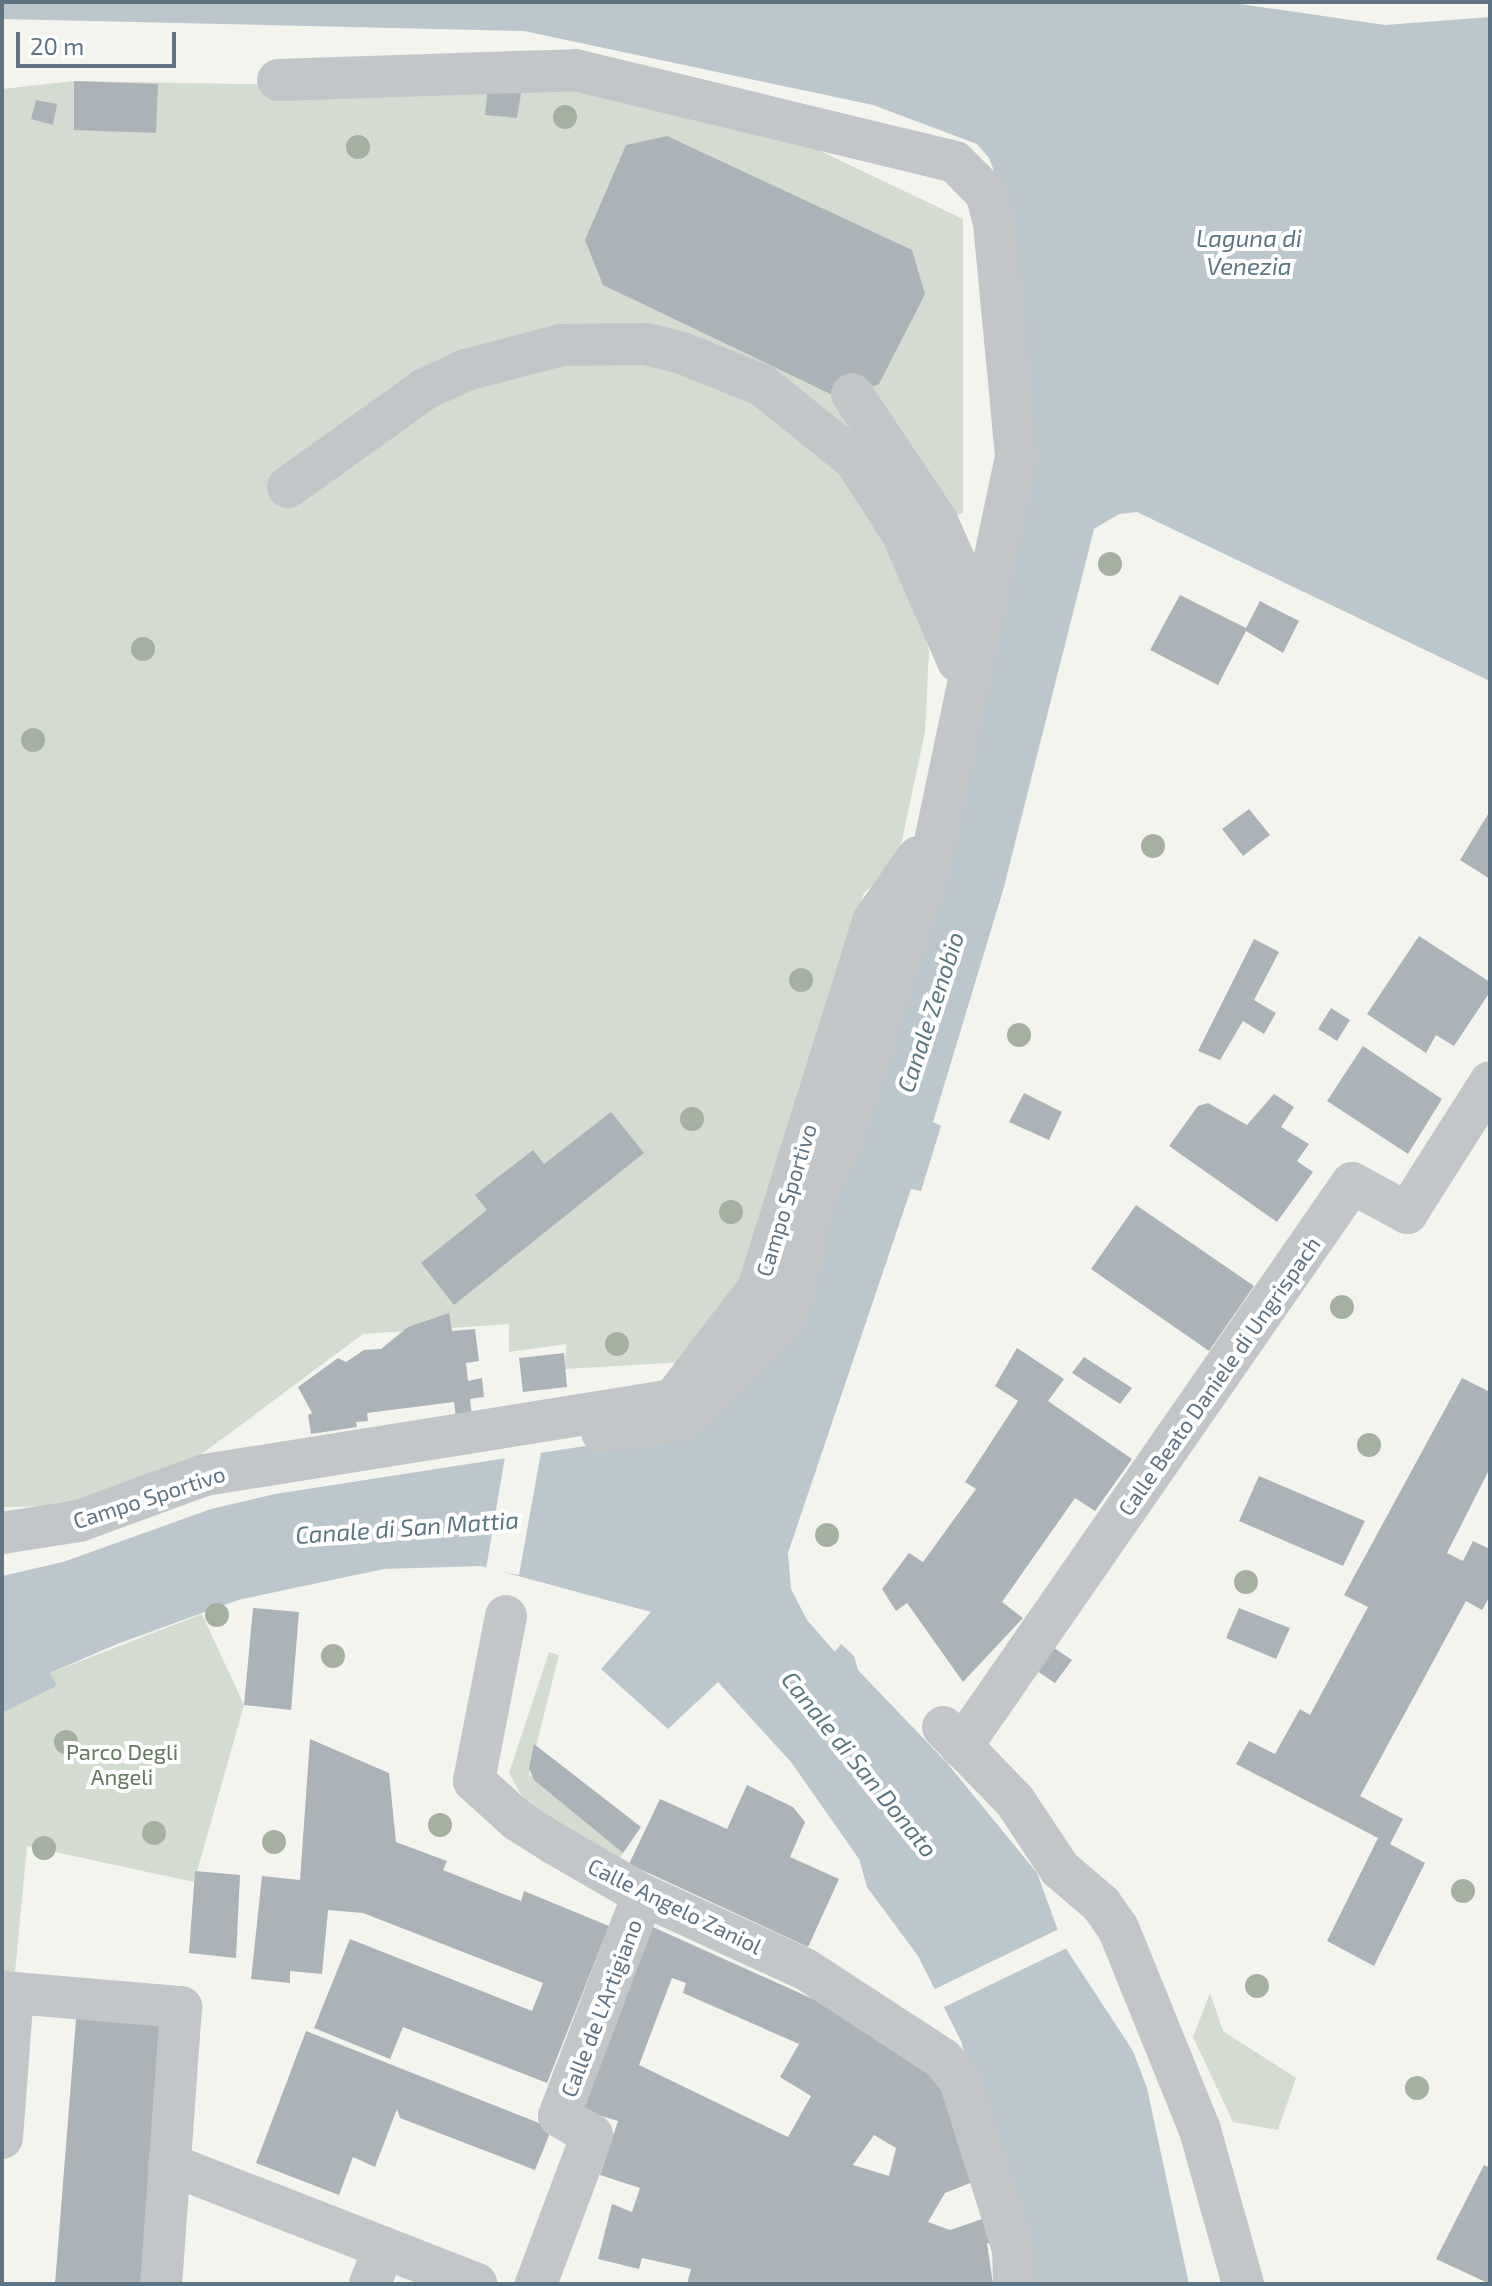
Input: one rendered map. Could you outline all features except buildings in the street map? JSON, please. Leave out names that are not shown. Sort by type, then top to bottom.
[{"type":"street","points":[[278,80],[575,70],[955,162],[986,193],[994,223],[1016,457],[930,866],[838,1153],[829,1161],[805,1230],[807,1244],[784,1321],[684,1420],[602,1432],[600,1416]]},
{"type":"street","points":[[288,487],[425,389],[466,370],[561,345],[646,344],[682,353],[762,385],[855,460],[902,533],[958,661]]},
{"type":"street","name":"Campo Sportivo","points":[[2,1533],[79,1521],[205,1475],[518,1435],[673,1400],[758,1289],[873,921],[917,862],[971,598],[937,521],[852,394]]},
{"type":"street","name":"Calle Beato Daniele di Ungrispach","points":[[1243,2284],[1200,2130],[1102,1920],[952,1737],[1352,1183],[1407,1213],[1490,1082]]},
{"type":"street","name":"Calle Angelo Zaniol","points":[[506,1616],[474,1781],[517,1820],[643,1895],[805,1969],[896,2018],[943,2059],[960,2081],[1013,2249],[1014,2284]]},
{"type":"street","name":"Calle de L'Artigiano","points":[[536,2284],[592,2135],[559,2116],[643,1895]]},
{"type":"street","points":[[2,2138],[8,1993],[181,2007],[161,2284]]},
{"type":"street","points":[[169,2164],[377,2266],[476,2284]]},
{"type":"green space","points":[[74,81],[629,91],[732,109],[963,219],[963,513],[891,537],[914,583],[929,651],[925,732],[897,864],[864,893],[741,1280],[685,1362],[565,1369],[566,1344],[509,1352],[509,1324],[363,1334],[191,1462],[76,1506],[2,1507],[2,89]]},
{"type":"green space","name":"Parco Degli Angeli","points":[[202,1614],[244,1705],[194,1882],[27,1846],[13,1993],[2,1992],[2,1713],[57,1686],[50,1673]]},
{"type":"green space","points":[[549,1652],[559,1655],[529,1774],[623,1853],[617,1862],[528,1807],[509,1773]]},
{"type":"green space","points":[[1210,1993],[1223,2031],[1296,2078],[1278,2130],[1233,2122],[1193,2037]]},
{"type":"water","points":[[2,2],[1226,2],[1385,25],[1490,17],[1490,681],[1137,512],[1119,514],[1094,529],[1004,887],[933,1122],[941,1126],[921,1191],[911,1189],[788,1553],[791,1589],[807,1620],[835,1652],[841,1644],[854,1656],[858,1670],[947,1763],[1037,1873],[1063,1944],[1133,2051],[1147,2088],[1189,2284],[1027,2284],[961,2041],[918,1956],[867,1887],[859,1859],[791,1762],[718,1682],[668,1729],[601,1669],[651,1612],[481,1566],[384,1569],[238,1600],[117,1644],[50,1673],[57,1686],[2,1713],[2,1576],[63,1562],[211,1509],[275,1494],[688,1430],[790,1330],[1021,482],[1002,192],[989,158],[977,144],[873,105],[524,31],[2,19]]},
{"type":"pier","points":[[542,1447],[519,1575],[486,1569],[506,1451]]},
{"type":"pier","points":[[1061,1928],[1069,1947],[940,2009],[931,1991]]},
{"type":"water label","name":"Laguna di Venezia","points":[[1249,252]]},
{"type":"water label","name":"Canale Zenobio","points":[[930,1012]]},
{"type":"water label","name":"Canale di San Mattia","points":[[407,1527]]},
{"type":"water label","name":"Canale di San Donato","points":[[860,1764]]}]
